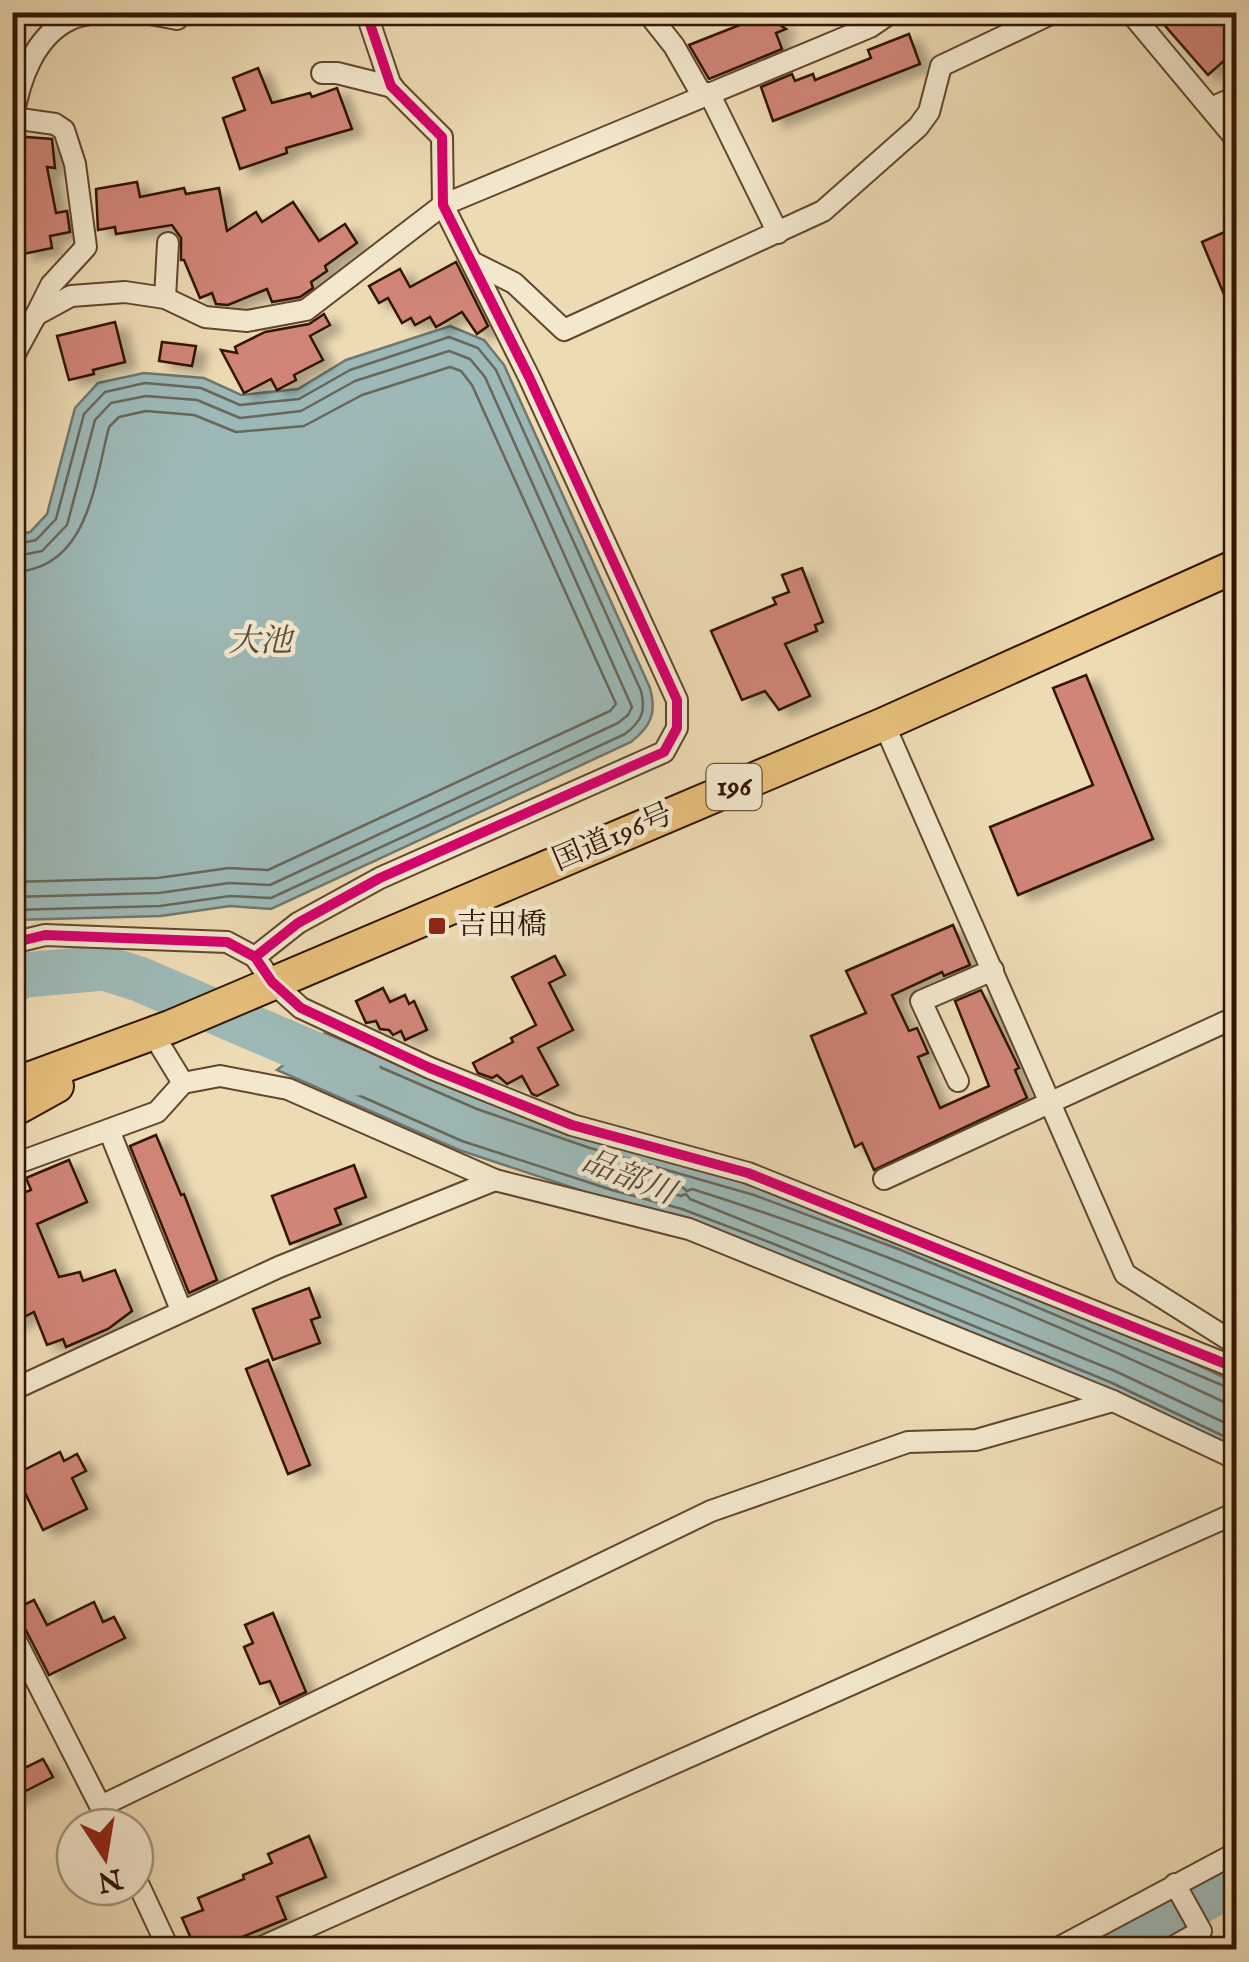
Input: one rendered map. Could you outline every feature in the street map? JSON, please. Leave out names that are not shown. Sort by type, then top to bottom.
[{"type":"highway","name":"国道196号","points":[[12,1086],[230,1002],[264,969],[884,724],[1236,566]]},
{"type":"highway","name":"国道196号","points":[[12,1111],[162,1030]]},
{"type":"street","points":[[12,359],[51,285],[86,247],[75,164],[64,130],[55,124],[13,118],[19,80],[52,31],[74,17],[102,12]]},
{"type":"street","points":[[139,12],[177,19]]},
{"type":"street","points":[[264,969],[298,923],[380,878],[664,752],[676,728],[677,700],[529,377],[443,205],[442,137],[392,88],[366,12]]},
{"type":"street","points":[[647,12],[706,94],[778,233]]},
{"type":"street","points":[[24,336],[36,316],[71,296],[125,292],[165,298],[205,316],[247,321],[306,310],[443,205],[870,27],[892,12]]},
{"type":"street","points":[[472,262],[514,284],[564,330],[822,211],[918,128],[929,112],[940,66],[1056,12]]},
{"type":"street","points":[[1130,12],[1236,138]]},
{"type":"street","points":[[322,72],[338,72],[392,88]]},
{"type":"street","points":[[1211,108],[1236,97]]},
{"type":"street","points":[[165,298],[168,243]]},
{"type":"street","points":[[884,724],[1125,1274],[1236,1344]]},
{"type":"street","points":[[12,943],[45,935],[227,942],[264,969],[301,1008],[430,1068],[572,1124],[748,1173],[1236,1368]]},
{"type":"street","points":[[958,1081],[921,1001],[993,970]]},
{"type":"street","points":[[884,1180],[1236,1017]]},
{"type":"street","points":[[162,1030],[183,1083]]},
{"type":"street","points":[[12,1165],[157,1112],[183,1083],[220,1076],[288,1088],[495,1180],[689,1229],[1113,1401],[1236,1459]]},
{"type":"street","points":[[108,1130],[181,1310]]},
{"type":"street","points":[[12,1390],[278,1267],[495,1180]]},
{"type":"street","points":[[12,1633],[101,1806],[710,1512],[908,1442],[976,1440],[1113,1401]]},
{"type":"street","points":[[255,1950],[1236,1513]]},
{"type":"street","points":[[1054,1950],[1236,1853]]},
{"type":"street","points":[[1168,1950],[1201,1932],[1175,1884]]},
{"type":"street","points":[[149,1907],[170,1950]]},
{"type":"water","name":"大池","points":[[450,326],[484,340],[504,365],[650,688],[651,718],[643,730],[631,742],[271,909],[230,906],[161,916],[13,920],[13,536],[30,532],[47,514],[75,408],[98,383],[144,373],[204,378],[241,395],[298,389],[346,360]]},
{"type":"water","points":[[325,1033],[481,1100],[592,1139],[757,1186],[1143,1339],[1236,1383],[1236,1453],[610,1200],[459,1150],[277,1070]]},
{"type":"building","points":[[1153,12],[1196,12],[1203,22],[1214,12],[1236,12],[1236,50],[1208,75]]},
{"type":"building","points":[[765,15],[786,29],[776,33],[782,49],[709,79],[689,45]]},
{"type":"building","points":[[909,34],[920,64],[773,121],[761,87],[792,74],[795,81],[813,74],[815,80],[871,58],[868,50]]},
{"type":"building","points":[[258,68],[272,103],[310,93],[312,97],[337,88],[352,129],[286,148],[287,153],[240,169],[223,118],[245,110],[233,78]]},
{"type":"building","points":[[14,136],[52,139],[55,168],[47,167],[56,213],[67,211],[70,232],[50,236],[52,248],[23,254],[19,230],[12,232]]},
{"type":"building","points":[[137,182],[140,197],[184,188],[186,194],[219,188],[227,231],[256,212],[262,222],[293,202],[319,241],[345,224],[357,243],[325,266],[327,271],[311,282],[313,288],[300,297],[272,302],[267,289],[228,305],[216,304],[212,293],[200,298],[181,260],[181,238],[172,225],[116,234],[115,227],[98,230],[96,189]]},
{"type":"building","points":[[1236,227],[1236,323],[1202,242]]},
{"type":"building","points":[[456,262],[488,326],[477,334],[462,312],[436,327],[430,317],[415,325],[411,318],[402,323],[388,298],[379,303],[369,286],[400,269],[410,287]]},
{"type":"building","points":[[324,314],[330,325],[310,336],[323,360],[294,375],[296,380],[277,390],[271,379],[244,393],[221,350],[237,353],[235,347],[265,332],[309,324]]},
{"type":"building","points":[[115,322],[125,362],[69,380],[57,336]]},
{"type":"building","points":[[162,342],[196,346],[192,366],[159,361]]},
{"type":"building","points":[[802,568],[823,622],[815,625],[817,631],[785,644],[810,696],[779,710],[765,691],[742,700],[711,631],[776,604],[773,598],[789,592],[782,575]]},
{"type":"building","points":[[1086,675],[1153,839],[1018,895],[990,827],[1093,785],[1053,688]]},
{"type":"building","points":[[953,925],[970,965],[944,976],[942,972],[892,995],[909,1031],[917,1028],[928,1053],[918,1057],[940,1108],[989,1086],[955,1001],[981,990],[1019,1068],[1015,1070],[1027,1098],[874,1170],[862,1143],[855,1147],[811,1036],[866,1013],[846,971]]},
{"type":"building","points":[[555,956],[565,975],[549,983],[573,1030],[538,1048],[558,1085],[537,1096],[522,1076],[507,1084],[497,1075],[492,1078],[478,1073],[473,1063],[536,1025],[512,977]]},
{"type":"building","points":[[383,988],[390,1002],[405,995],[409,1004],[414,1001],[427,1030],[405,1040],[401,1031],[393,1035],[380,1029],[376,1021],[366,1023],[356,1001]]},
{"type":"building","points":[[156,1135],[217,1280],[189,1293],[130,1146]]},
{"type":"building","points":[[69,1160],[87,1202],[37,1224],[59,1277],[80,1272],[83,1281],[115,1270],[132,1311],[108,1329],[66,1347],[63,1339],[47,1345],[34,1312],[12,1323],[12,1197],[31,1190],[26,1178]]},
{"type":"building","points":[[354,1165],[366,1197],[335,1209],[341,1224],[290,1244],[272,1196]]},
{"type":"building","points":[[309,1288],[320,1317],[311,1320],[320,1343],[273,1360],[253,1309]]},
{"type":"building","points":[[268,1360],[310,1465],[288,1474],[246,1369]]},
{"type":"building","points":[[60,1452],[64,1461],[77,1454],[86,1471],[72,1478],[87,1509],[43,1530],[16,1474]]},
{"type":"building","points":[[34,1600],[47,1625],[94,1602],[103,1622],[114,1617],[125,1638],[49,1675],[15,1609]]},
{"type":"building","points":[[273,1613],[306,1692],[280,1704],[270,1681],[260,1684],[244,1647],[253,1643],[245,1625]]},
{"type":"building","points":[[43,1759],[53,1777],[12,1798],[12,1774]]},
{"type":"building","points":[[309,1836],[326,1877],[277,1897],[286,1919],[223,1949],[219,1942],[196,1950],[182,1918],[203,1910],[198,1898],[244,1879],[243,1875],[272,1863],[268,1854]]},
{"type":"waterway","name":"品部川","points":[[12,980],[25,975],[104,968],[139,979],[358,1073]]},
{"type":"waterway","points":[[1112,1950],[1236,1881]]},
{"type":"cycle path","points":[[255,957],[298,923],[380,878],[664,752],[677,728],[677,700],[529,377],[443,205],[442,137],[391,86],[366,12]]},
{"type":"cycle path","points":[[12,943],[45,935],[227,942],[255,957],[272,982],[301,1008],[430,1068],[572,1125],[748,1173],[1236,1368]]},
{"type":"place","name":"吉田橋","points":[[437,926]]}]
